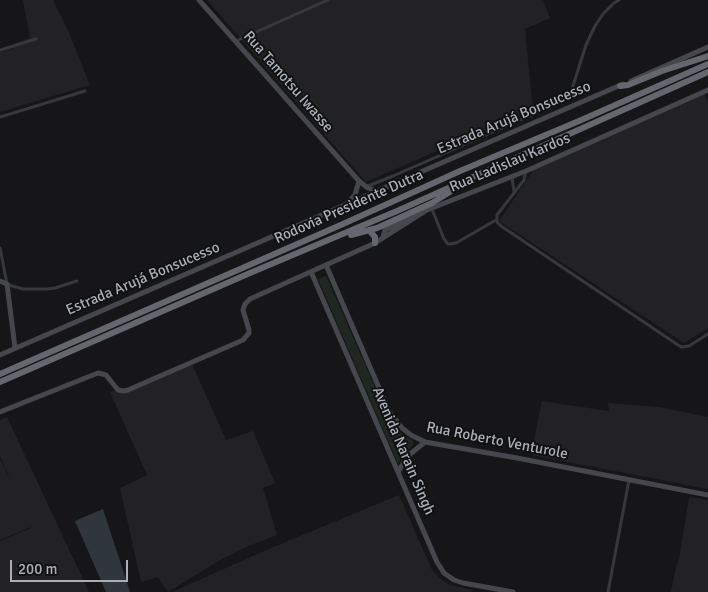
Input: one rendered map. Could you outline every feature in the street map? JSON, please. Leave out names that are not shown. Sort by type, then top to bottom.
[{"type":"highway","points":[[620,86],[628,85],[662,71],[708,56]]},
{"type":"highway","name":"Rodovia Presidente Dutra","points":[[0,374],[708,64]]},
{"type":"highway","name":"Rodovia Presidente Dutra","points":[[0,382],[471,179],[708,72]]},
{"type":"highway","points":[[331,240],[377,228],[441,198],[471,179]]},
{"type":"highway","points":[[430,210],[441,198]]},
{"type":"highway","points":[[369,230],[376,237],[375,242]]},
{"type":"street","name":"Rua Tamotsu Iwasse","points":[[199,0],[358,181],[369,189],[377,191]]},
{"type":"street","points":[[236,42],[328,0]]},
{"type":"street","points":[[365,186],[550,107],[568,97],[586,45],[595,26],[603,14],[619,0]]},
{"type":"street","points":[[0,50],[36,39]]},
{"type":"street","name":"Estrada Arujá Bonsucesso","points":[[0,355],[708,47]]},
{"type":"street","name":"Rua Ladislau Kardos","points":[[375,242],[383,237],[386,230],[413,216],[512,177],[708,90]]},
{"type":"street","points":[[0,117],[85,91]]},
{"type":"street","points":[[430,210],[444,239],[448,244],[456,243],[496,220],[498,213],[524,180],[526,171]]},
{"type":"street","points":[[512,177],[514,191]]},
{"type":"street","points":[[348,203],[355,195],[358,181]]},
{"type":"street","points":[[496,220],[501,226],[681,347],[689,346],[708,334]]},
{"type":"street","points":[[0,412],[98,373],[106,375],[118,390],[128,390],[243,340],[249,334],[243,310],[248,301],[375,242]]},
{"type":"street","points":[[0,248],[15,348]]},
{"type":"street","name":"Rua Roberto Venturole","points":[[326,265],[390,412],[402,428],[411,435],[425,442],[708,495]]},
{"type":"street","name":"Avenida Narain Singh","points":[[311,272],[437,562],[444,573],[454,580],[513,592]]},
{"type":"street","points":[[0,281],[23,289],[46,289],[77,281]]},
{"type":"street","points":[[398,472],[409,454],[425,442]]},
{"type":"street","points":[[608,592],[629,479]]},
{"type":"shaded area","points":[[23,0],[53,0],[68,30],[90,85],[0,112],[0,52],[14,48],[13,44],[30,38]]},
{"type":"shaded area","points":[[207,0],[543,0],[550,18],[525,29],[533,111],[366,182]]},
{"type":"shaded area","points":[[705,94],[708,103],[708,328],[684,343],[499,221],[534,169]]},
{"type":"shaded area","points":[[326,276],[390,421],[403,435],[413,441],[413,445],[398,464],[318,279]]},
{"type":"shaded area","points":[[192,364],[226,440],[253,431],[275,483],[263,488],[277,535],[246,547],[215,563],[168,592],[158,577],[141,582],[120,488],[147,475],[110,392],[116,390],[123,392]]},
{"type":"shaded area","points":[[542,401],[609,411],[608,403],[659,407],[708,417],[708,489],[531,455]]},
{"type":"shaded area","points":[[7,417],[89,592],[0,592],[0,541],[31,528],[0,540],[0,459],[11,482],[0,456],[0,420]]},
{"type":"shaded area","points":[[399,495],[432,570],[450,585],[473,590],[472,592],[172,592],[264,551]]},
{"type":"shaded area","points":[[689,497],[708,500],[708,592],[671,592],[679,559]]},
{"type":"shaded area","points":[[103,509],[130,592],[106,592],[75,521]]}]
